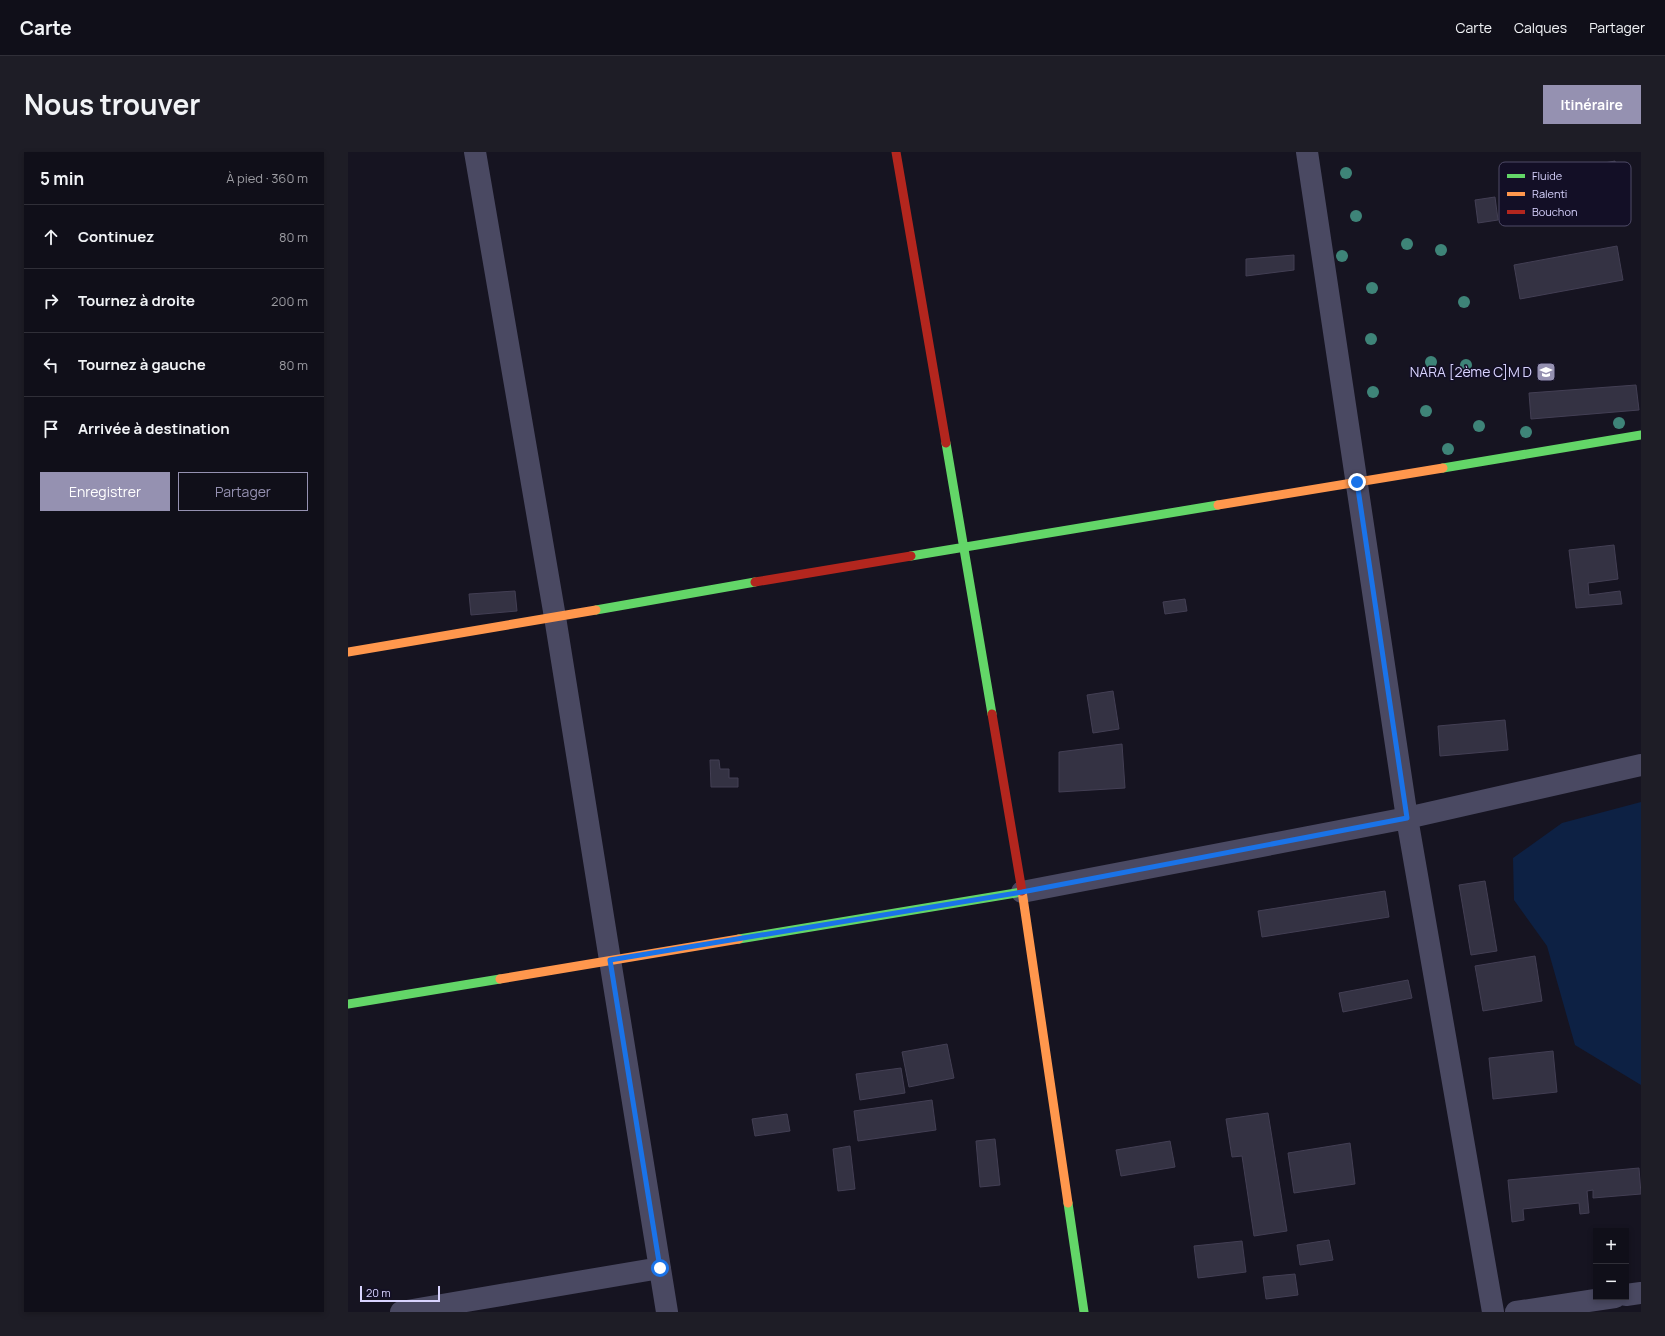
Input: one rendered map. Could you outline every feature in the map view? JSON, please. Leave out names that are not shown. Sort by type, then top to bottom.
[{"type":"street","points":[[475,152],[555,617],[667,1312]]},
{"type":"street","points":[[896,152],[1022,892],[1084,1312]]},
{"type":"street","points":[[1307,152],[1407,818],[1493,1312]]},
{"type":"street","points":[[348,652],[963,546],[1641,434]]},
{"type":"street","points":[[348,1004],[1022,892],[1407,818],[1641,765]]},
{"type":"street","points":[[401,1312],[660,1268]]},
{"type":"street","points":[[1629,1295],[1641,1293]]},
{"type":"street","points":[[1516,1312],[1595,1300]]},
{"type":"water","points":[[1641,802],[1641,1085],[1575,1045],[1547,946],[1514,900],[1513,858],[1562,823]]},
{"type":"building","points":[[1495,197],[1498,220],[1478,223],[1475,200]]},
{"type":"building","points":[[1617,246],[1623,280],[1520,299],[1514,265]]},
{"type":"building","points":[[1294,255],[1294,270],[1246,276],[1246,259]]},
{"type":"building","points":[[1636,385],[1639,410],[1531,419],[1529,393]]},
{"type":"building","points":[[1614,545],[1618,579],[1588,583],[1589,595],[1620,591],[1622,604],[1576,608],[1569,550]]},
{"type":"building","points":[[515,591],[517,611],[471,615],[469,594]]},
{"type":"building","points":[[1185,599],[1187,611],[1165,614],[1163,602]]},
{"type":"building","points":[[1113,691],[1119,729],[1093,733],[1087,695]]},
{"type":"building","points":[[1505,720],[1508,750],[1440,756],[1438,726]]},
{"type":"building","points":[[1122,744],[1125,788],[1059,792],[1059,752]]},
{"type":"building","points":[[710,760],[719,760],[720,769],[729,769],[729,778],[738,778],[738,787],[711,787]]},
{"type":"building","points":[[1485,881],[1497,951],[1471,955],[1459,885]]},
{"type":"building","points":[[1385,891],[1389,917],[1262,937],[1258,911]]},
{"type":"building","points":[[1535,956],[1542,1001],[1483,1011],[1475,966]]},
{"type":"building","points":[[1408,980],[1412,998],[1343,1012],[1339,993]]},
{"type":"building","points":[[947,1044],[954,1078],[909,1087],[902,1052]]},
{"type":"building","points":[[1553,1051],[1557,1092],[1493,1099],[1489,1058]]},
{"type":"building","points":[[901,1068],[905,1093],[860,1100],[856,1074]]},
{"type":"building","points":[[932,1100],[936,1130],[858,1141],[854,1111]]},
{"type":"building","points":[[1268,1113],[1287,1231],[1254,1236],[1242,1156],[1232,1157],[1226,1119]]},
{"type":"building","points":[[787,1114],[790,1131],[755,1136],[752,1119]]},
{"type":"building","points":[[995,1139],[1000,1185],[980,1187],[976,1141]]},
{"type":"building","points":[[1170,1141],[1175,1167],[1121,1176],[1116,1150]]},
{"type":"building","points":[[1350,1143],[1355,1184],[1294,1193],[1288,1153]]},
{"type":"building","points":[[850,1146],[855,1189],[838,1191],[833,1149]]},
{"type":"building","points":[[1639,1168],[1641,1194],[1593,1198],[1593,1190],[1587,1191],[1589,1213],[1580,1214],[1579,1203],[1523,1209],[1524,1220],[1512,1222],[1508,1180]]},
{"type":"building","points":[[1329,1240],[1333,1260],[1300,1265],[1297,1245]]},
{"type":"building","points":[[1242,1241],[1246,1272],[1198,1278],[1194,1246]]},
{"type":"building","points":[[1295,1274],[1298,1295],[1266,1299],[1263,1277]]},
{"type":"traffic: fast","points":[[1443,468],[1641,435]]},
{"type":"traffic: fast","points":[[946,443],[992,714]]},
{"type":"traffic: fast","points":[[911,556],[1218,505]]},
{"type":"traffic: fast","points":[[596,610],[755,582]]},
{"type":"traffic: fast","points":[[739,939],[1022,892]]},
{"type":"traffic: fast","points":[[348,1004],[500,979]]},
{"type":"traffic: fast","points":[[1068,1203],[1084,1312]]},
{"type":"traffic: slow","points":[[1218,505],[1443,468]]},
{"type":"traffic: slow","points":[[348,652],[596,610]]},
{"type":"traffic: slow","points":[[1022,891],[1068,1203]]},
{"type":"traffic: slow","points":[[500,979],[739,939]]},
{"type":"traffic: jam","points":[[896,152],[946,443]]},
{"type":"traffic: jam","points":[[755,582],[911,556]]},
{"type":"traffic: jam","points":[[992,714],[1022,891]]},
{"type":"place","name":"NARA [2ème C]M D","points":[[1546,372]]},
{"type":"route","points":[[660,1268],[610,960],[1022,892],[1407,818],[1357,482]]}]
